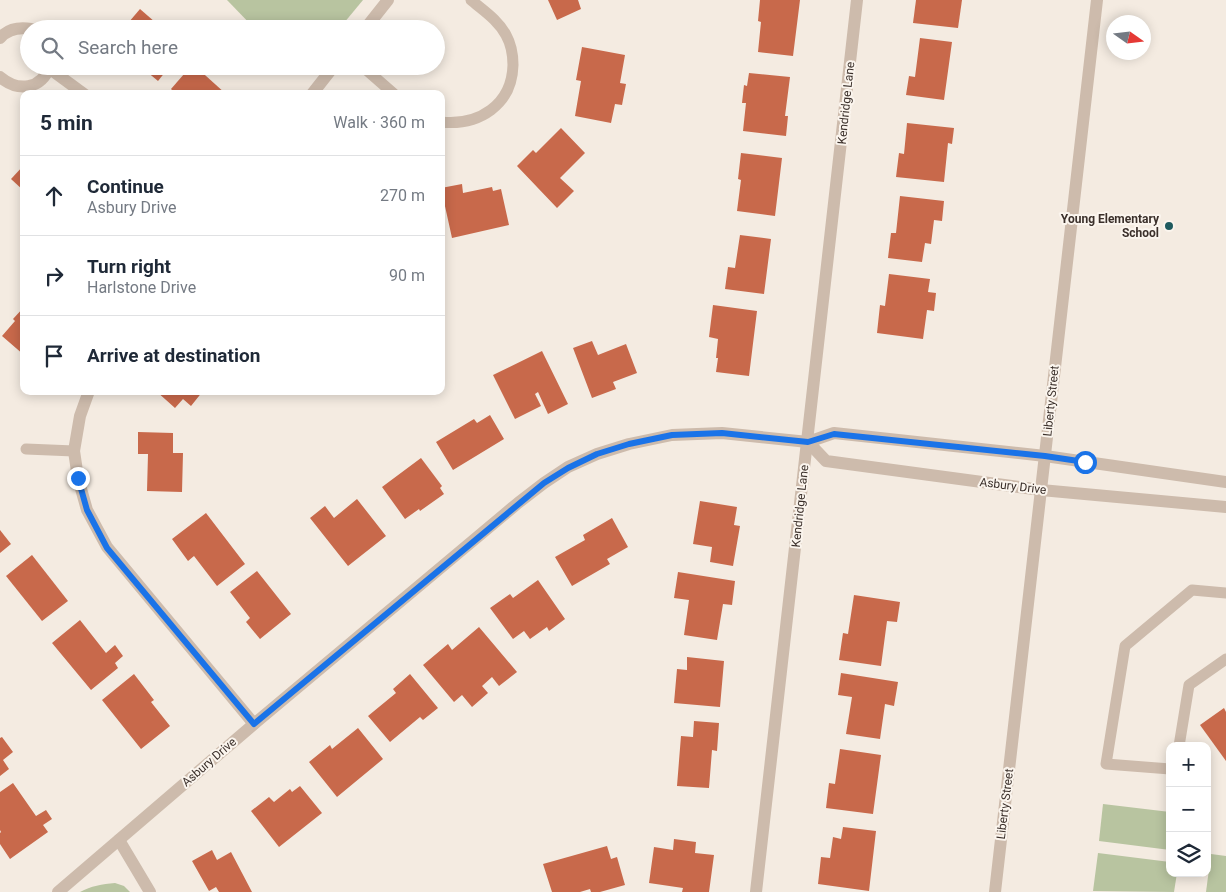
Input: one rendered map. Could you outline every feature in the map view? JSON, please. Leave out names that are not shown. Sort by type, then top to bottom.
[{"type":"street","points":[[372,20],[388,0]]},
{"type":"street","name":"Kendridge Lane","points":[[756,892],[858,0]]},
{"type":"street","name":"Liberty Street","points":[[995,892],[1097,0]]},
{"type":"street","points":[[0,38],[13,29],[20,28]]},
{"type":"street","points":[[0,77],[7,83],[25,87],[35,84],[46,75]]},
{"type":"street","points":[[60,75],[79,90]]},
{"type":"street","points":[[315,90],[327,75]]},
{"type":"street","points":[[87,395],[80,416],[74,451],[78,478],[87,510],[107,548],[254,724]]},
{"type":"street","name":"Asbury Drive","points":[[58,892],[254,724],[518,504],[544,483],[568,468],[597,454],[629,444],[672,435],[722,433],[808,442],[834,434],[1045,456],[1226,482]]},
{"type":"street","name":"Asbury Drive","points":[[808,442],[826,461],[1041,490],[1226,507]]},
{"type":"street","points":[[119,840],[150,892]]},
{"type":"lane","points":[[445,122],[471,120],[489,112],[504,97],[512,76],[513,56],[507,36],[497,22],[471,0]]},
{"type":"lane","points":[[372,75],[389,90]]},
{"type":"lane","points":[[26,449],[74,451]]},
{"type":"lane","points":[[1166,769],[1106,764],[1124,646],[1192,590],[1226,594]]},
{"type":"lane","points":[[1180,742],[1189,684],[1226,659]]},
{"type":"green space","points":[[227,0],[363,0],[346,20],[246,20]]},
{"type":"green space","points":[[1103,804],[1166,812],[1166,849],[1099,841]]},
{"type":"green space","points":[[1098,853],[1166,862],[1166,877],[1176,877],[1174,892],[1093,891]]},
{"type":"green space","points":[[1211,854],[1226,856],[1226,892],[1206,892],[1208,877],[1211,877]]},
{"type":"green space","points":[[115,883],[124,886],[130,892],[80,892],[88,888]]},
{"type":"building","points":[[548,0],[578,0],[581,9],[557,20]]},
{"type":"building","points":[[760,0],[800,0],[793,56],[758,52],[761,22],[758,21]]},
{"type":"building","points":[[916,0],[962,0],[958,28],[913,23]]},
{"type":"building","points":[[140,9],[153,20],[131,20]]},
{"type":"building","points":[[920,38],[952,42],[944,100],[906,95],[909,76],[915,77]]},
{"type":"building","points":[[582,47],[625,55],[620,83],[626,84],[622,105],[615,104],[611,123],[575,116],[581,81],[576,80]]},
{"type":"building","points":[[749,73],[790,77],[785,116],[788,116],[786,136],[743,131],[746,103],[742,103],[744,85],[747,86]]},
{"type":"building","points":[[151,75],[163,75],[158,81]]},
{"type":"building","points":[[183,75],[205,75],[222,90],[172,90]]},
{"type":"building","points":[[907,123],[954,128],[952,144],[948,143],[944,182],[896,177],[899,153],[904,154]]},
{"type":"building","points":[[561,128],[585,153],[560,178],[574,191],[557,208],[517,166],[533,150],[536,153]]},
{"type":"building","points":[[741,153],[782,158],[775,216],[737,211],[741,180],[738,179]]},
{"type":"building","points":[[20,169],[20,187],[11,179]]},
{"type":"building","points":[[462,184],[463,193],[492,187],[493,191],[501,189],[509,225],[452,238],[445,206],[445,187]]},
{"type":"building","points":[[900,196],[944,201],[942,221],[934,220],[931,244],[925,243],[922,262],[888,258],[891,233],[896,233]]},
{"type":"building","points":[[740,235],[771,239],[764,294],[725,289],[728,267],[735,268]]},
{"type":"building","points":[[889,274],[930,279],[928,292],[936,293],[934,311],[927,310],[923,339],[877,333],[880,305],[885,306]]},
{"type":"building","points":[[713,305],[757,311],[749,376],[716,372],[718,339],[709,337]]},
{"type":"building","points":[[20,311],[20,352],[2,336],[15,321],[13,319]]},
{"type":"building","points":[[592,341],[598,355],[626,344],[637,373],[613,382],[616,389],[592,398],[573,348]]},
{"type":"building","points":[[542,351],[568,404],[548,414],[538,392],[535,394],[541,406],[515,419],[493,375]]},
{"type":"building","points":[[160,395],[200,395],[191,406],[183,399],[175,408]]},
{"type":"building","points":[[490,415],[504,439],[453,470],[436,442],[474,419],[477,423]]},
{"type":"building","points":[[138,432],[173,433],[173,453],[183,453],[182,492],[147,491],[148,454],[138,454]]},
{"type":"building","points":[[421,458],[442,486],[440,488],[444,494],[405,519],[382,487]]},
{"type":"building","points":[[357,499],[386,536],[348,566],[310,518],[325,506],[334,518]]},
{"type":"building","points":[[700,501],[737,507],[734,525],[740,526],[733,566],[710,562],[712,547],[693,544]]},
{"type":"building","points":[[206,513],[245,564],[217,586],[194,556],[188,561],[172,539]]},
{"type":"building","points":[[612,518],[628,547],[607,559],[610,564],[572,586],[555,557],[585,540],[583,535]]},
{"type":"building","points":[[0,530],[11,544],[0,553]]},
{"type":"building","points":[[32,555],[68,601],[42,621],[6,576]]},
{"type":"building","points":[[257,571],[291,614],[260,639],[246,622],[250,618],[230,592]]},
{"type":"building","points":[[678,572],[735,581],[732,605],[723,604],[717,640],[684,635],[689,600],[674,598]]},
{"type":"building","points":[[538,580],[565,619],[549,631],[547,627],[530,639],[524,631],[513,639],[490,608],[510,594],[513,598]]},
{"type":"building","points":[[854,595],[900,602],[897,622],[887,621],[881,666],[839,660],[843,633],[848,634]]},
{"type":"building","points":[[80,620],[106,653],[115,645],[123,656],[115,663],[118,668],[91,690],[52,643]]},
{"type":"building","points":[[479,627],[517,672],[499,686],[492,677],[482,686],[488,693],[472,707],[462,695],[454,702],[423,665],[448,644],[452,650]]},
{"type":"building","points":[[687,657],[724,661],[720,707],[674,703],[677,669],[687,670]]},
{"type":"building","points":[[841,673],[898,682],[894,706],[885,704],[880,739],[846,734],[852,697],[838,695]]},
{"type":"building","points":[[134,674],[154,700],[151,702],[170,726],[141,749],[102,700]]},
{"type":"building","points":[[410,674],[438,708],[423,720],[420,717],[390,742],[368,716],[396,693],[393,689]]},
{"type":"building","points":[[1224,708],[1226,712],[1226,761],[1200,725]]},
{"type":"building","points":[[694,721],[719,723],[717,751],[712,750],[709,788],[677,786],[681,736],[693,737]]},
{"type":"building","points":[[358,728],[383,759],[337,797],[309,762],[330,745],[332,749]]},
{"type":"building","points":[[2,737],[13,752],[3,760],[9,769],[0,776],[0,738]]},
{"type":"building","points":[[840,749],[881,755],[873,814],[826,808],[829,783],[835,784]]},
{"type":"building","points":[[13,783],[36,816],[46,810],[52,819],[43,825],[48,832],[10,859],[0,844],[0,792]]},
{"type":"building","points":[[300,786],[322,813],[279,847],[251,811],[269,797],[274,802],[290,789],[292,792]]},
{"type":"building","points":[[843,827],[876,831],[869,891],[818,884],[821,857],[830,858],[833,837],[841,839]]},
{"type":"building","points":[[674,839],[696,842],[695,853],[714,855],[709,892],[682,892],[683,888],[649,883],[654,847],[673,850]]},
{"type":"building","points":[[607,846],[611,859],[617,857],[625,885],[600,892],[591,892],[590,889],[580,892],[552,892],[543,864]]},
{"type":"building","points":[[212,850],[217,860],[231,852],[252,892],[219,892],[216,887],[209,891],[192,861]]},
{"type":"place","name":"Young Elementary School","points":[[1169,226]]},
{"type":"route","points":[[78,478],[87,510],[107,548],[254,724],[544,483],[568,468],[597,454],[629,444],[672,435],[722,433],[808,442],[834,434],[1045,456],[1085,462]]}]
